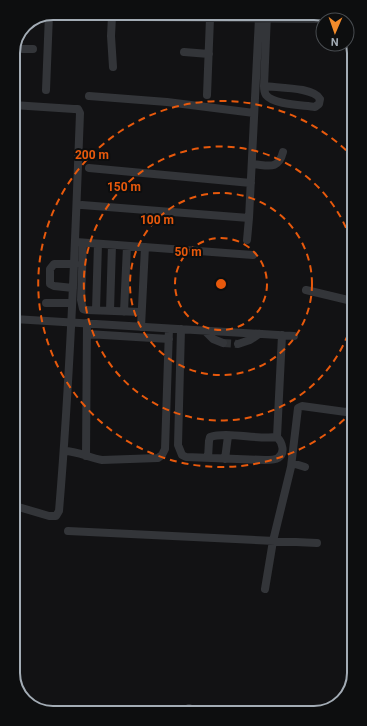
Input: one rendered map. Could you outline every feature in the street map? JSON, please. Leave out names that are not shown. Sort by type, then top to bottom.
[{"type":"street","points":[[46,90],[50,20]]},
{"type":"street","points":[[112,20],[111,36],[113,67]]},
{"type":"street","points":[[207,95],[210,20]]},
{"type":"street","points":[[264,86],[307,91],[318,95],[320,99],[319,104],[315,107],[284,103],[270,99],[265,93],[264,86],[265,20]]},
{"type":"street","points":[[247,240],[254,113],[265,20]]},
{"type":"street","points":[[20,49],[33,49]]},
{"type":"street","points":[[184,52],[209,54]]},
{"type":"street","points":[[284,103],[286,88]]},
{"type":"street","points":[[89,96],[175,103],[254,113]]},
{"type":"street","points":[[20,105],[74,108],[80,113],[79,242],[83,308],[87,310],[141,312]]},
{"type":"street","points":[[252,164],[272,166],[278,164],[284,152]]},
{"type":"street","points":[[89,168],[251,183]]},
{"type":"street","points":[[82,205],[249,218]]},
{"type":"street","points":[[79,242],[253,255]]},
{"type":"street","points":[[20,507],[49,516],[56,516],[59,511],[64,451],[73,288],[79,242]]},
{"type":"street","points":[[96,310],[98,244]]},
{"type":"street","points":[[110,311],[112,245]]},
{"type":"street","points":[[124,312],[127,246]]},
{"type":"street","points":[[141,327],[145,247]]},
{"type":"street","points":[[73,288],[54,286],[50,284],[50,269],[54,264],[75,264]]},
{"type":"street","points":[[306,290],[347,299]]},
{"type":"street","points":[[46,303],[72,303]]},
{"type":"street","points":[[20,319],[294,336]]},
{"type":"street","points":[[86,456],[87,323]]},
{"type":"street","points":[[64,451],[73,451],[94,459],[110,461],[158,458],[162,455],[165,449],[169,329]]},
{"type":"street","points":[[182,329],[178,444],[182,456],[186,457],[265,460],[279,457],[283,452],[282,444],[277,437],[282,335]]},
{"type":"street","points":[[205,331],[212,339],[223,343]]},
{"type":"street","points":[[87,334],[169,339]]},
{"type":"street","points":[[238,344],[250,340],[259,334]]},
{"type":"street","points":[[265,589],[273,541],[292,463],[298,408],[302,406],[347,412]]},
{"type":"street","points":[[208,458],[210,437],[222,435],[263,439],[277,437]]},
{"type":"street","points":[[225,459],[228,436]]},
{"type":"street","points":[[292,463],[305,467]]},
{"type":"street","points":[[68,531],[317,543]]},
{"type":"tunnel","points":[[223,343],[238,344]]}]
